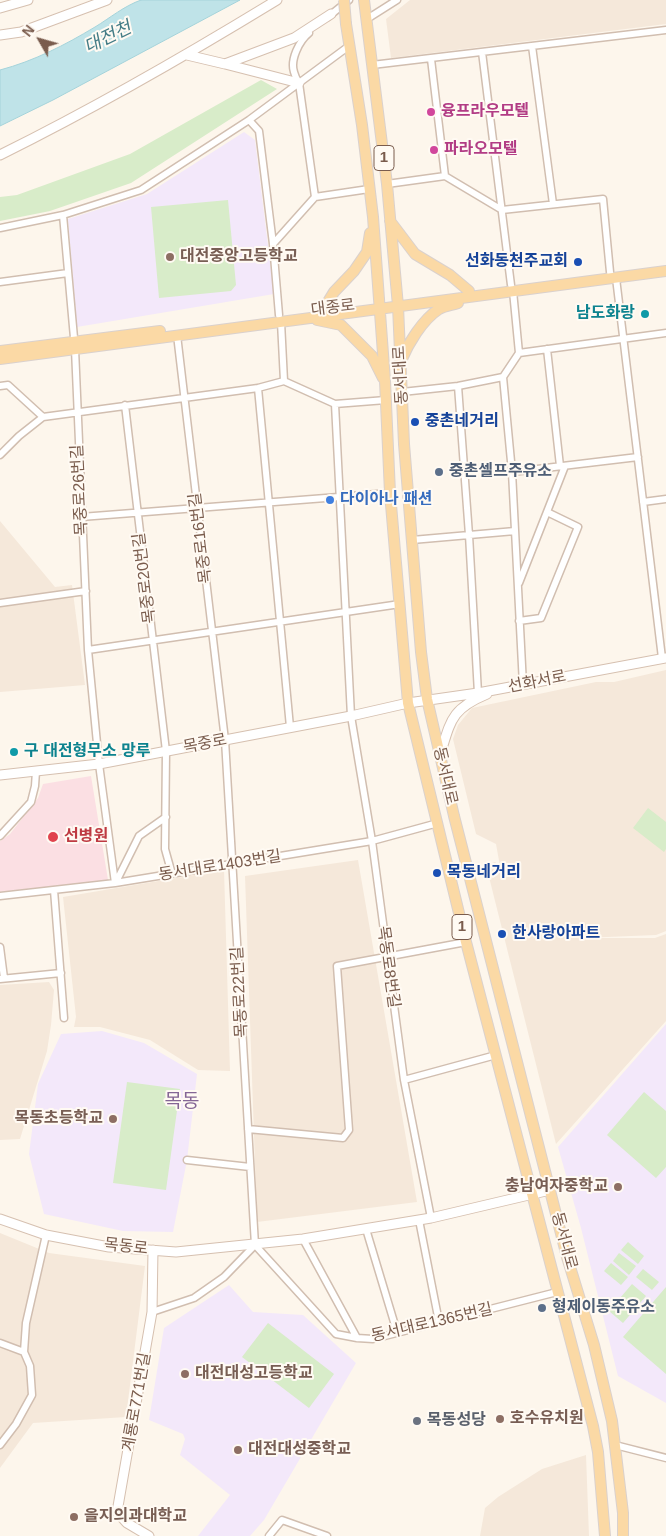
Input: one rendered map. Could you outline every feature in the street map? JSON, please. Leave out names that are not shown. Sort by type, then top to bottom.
[{"type":"main road","points":[[6,5],[28,0]]},
{"type":"main road","points":[[0,35],[20,32],[107,0]]},
{"type":"main road","points":[[0,155],[187,55],[277,0]]},
{"type":"main road","name":"동서대로","points":[[344,0],[373,217],[385,381],[390,493],[408,703],[466,942],[596,1443],[605,1536]]},
{"type":"main road","name":"동서대로","points":[[365,10],[387,184],[397,303],[399,365],[412,540],[421,652],[427,699],[567,1257],[594,1345],[612,1422],[623,1536]]},
{"type":"main road","points":[[225,64],[294,38],[331,14]]},
{"type":"main road","points":[[187,55],[299,84]]},
{"type":"main road","points":[[323,310],[334,292],[354,271],[367,252],[373,217]]},
{"type":"main road","points":[[390,221],[415,254],[450,275],[473,293],[438,310],[422,326],[408,345],[399,365]]},
{"type":"main road","name":"대종로","points":[[613,275],[666,265]]},
{"type":"main road","name":"대종로","points":[[0,359],[74,345],[280,318],[306,318],[397,303],[613,275],[666,271]]},
{"type":"main road","name":"대종로","points":[[0,351],[177,336],[323,310],[380,306]]},
{"type":"main road","points":[[306,318],[341,325],[372,356],[385,381]]},
{"type":"main road","name":"선화서로","points":[[408,703],[478,693],[664,658]]},
{"type":"main road","points":[[440,756],[452,720],[463,706],[501,688]]},
{"type":"main road","name":"목중로","points":[[0,775],[100,764],[408,703]]},
{"type":"main road","name":"목동로","points":[[0,1219],[46,1235],[109,1247],[176,1252],[255,1245],[366,1229],[431,1218],[550,1190]]},
{"type":"main road","name":"계룡로771번길","points":[[149,1536],[127,1523],[118,1512],[152,1312],[153,1250]]},
{"type":"street","points":[[315,197],[299,84],[293,71],[295,53],[304,37],[349,0]]},
{"type":"street","points":[[365,10],[397,0]]},
{"type":"street","points":[[372,64],[666,30]]},
{"type":"street","points":[[0,228],[63,215],[141,190],[249,120],[349,46]]},
{"type":"street","points":[[532,46],[554,204]]},
{"type":"street","points":[[482,52],[519,353],[503,377],[512,472],[523,685]]},
{"type":"street","points":[[431,58],[444,176]]},
{"type":"street","points":[[249,120],[259,131],[273,244],[284,381]]},
{"type":"street","points":[[387,184],[444,176],[502,210],[603,200],[624,339],[664,658]]},
{"type":"street","points":[[273,244],[315,197],[369,190]]},
{"type":"street","name":"목중로26번길","points":[[63,215],[74,345],[88,650],[115,883]]},
{"type":"street","points":[[0,282],[68,273]]},
{"type":"street","points":[[519,353],[666,333]]},
{"type":"street","name":"목중로16번길","points":[[177,336],[226,740]]},
{"type":"street","points":[[517,586],[547,512],[563,466],[547,349]]},
{"type":"street","points":[[402,392],[458,386],[503,377]]},
{"type":"street","points":[[0,455],[19,436],[43,417],[258,388],[284,381],[335,404],[386,400]]},
{"type":"street","points":[[0,386],[8,386],[43,417]]},
{"type":"street","points":[[458,386],[478,693]]},
{"type":"street","points":[[258,388],[290,727]]},
{"type":"street","name":"목동로8번길","points":[[335,404],[347,612],[350,716],[372,841],[404,1080],[431,1218]]},
{"type":"street","name":"목중로20번길","points":[[125,405],[166,751],[165,849],[172,874]]},
{"type":"street","points":[[512,472],[638,457]]},
{"type":"street","points":[[82,516],[390,493]]},
{"type":"street","points":[[643,502],[666,499]]},
{"type":"street","points":[[519,621],[541,618],[578,527],[547,512]]},
{"type":"street","points":[[412,540],[515,531]]},
{"type":"street","points":[[0,603],[86,591]]},
{"type":"street","points":[[88,650],[400,604]]},
{"type":"street","name":"목동로22번길","points":[[226,740],[255,1245]]},
{"type":"street","points":[[0,836],[31,802],[36,771]]},
{"type":"street","points":[[115,883],[139,836],[166,817]]},
{"type":"street","name":"동서대로1403번길","points":[[0,896],[115,883],[372,841],[438,823]]},
{"type":"street","points":[[54,890],[64,1018]]},
{"type":"street","points":[[248,1129],[343,1138],[349,1130],[337,966],[466,942]]},
{"type":"street","points":[[0,947],[2,979],[61,973]]},
{"type":"street","points":[[404,1080],[496,1056]]},
{"type":"street","points":[[187,1160],[250,1167]]},
{"type":"street","points":[[419,1220],[439,1322]]},
{"type":"street","points":[[366,1229],[397,1332]]},
{"type":"street","points":[[0,1445],[16,1424],[32,1395],[30,1366],[24,1352],[26,1323],[46,1235]]},
{"type":"street","points":[[303,1239],[357,1338]]},
{"type":"street","points":[[152,1312],[194,1298],[224,1277],[255,1245]]},
{"type":"street","name":"동서대로1365번길","points":[[255,1245],[336,1334],[357,1338],[373,1339],[557,1292]]},
{"type":"street","points":[[0,1343],[24,1352]]},
{"type":"street","points":[[615,1445],[666,1458]]},
{"type":"street","points":[[269,1536],[282,1520],[327,1536]]},
{"type":"shaded area","points":[[410,0],[666,0],[666,24],[391,58],[386,19]]},
{"type":"shaded area","name":"대전중앙고등학교","points":[[244,132],[255,140],[274,294],[77,327],[68,219],[147,194]]},
{"type":"shaded area","points":[[0,521],[55,587],[72,585],[85,685],[0,692]]},
{"type":"shaded area","points":[[666,670],[666,931],[656,935],[582,938],[655,938],[666,934],[666,1021],[556,1144],[486,865],[495,862],[500,866],[496,844],[476,834],[453,739],[458,725],[472,708],[596,682],[614,682]]},
{"type":"shaded area","name":"선병원","points":[[91,776],[108,880],[0,892],[0,841],[10,834],[38,798],[43,784]]},
{"type":"shaded area","points":[[358,860],[417,1202],[257,1222],[245,876]]},
{"type":"shaded area","points":[[224,870],[230,1071],[198,1070],[150,1040],[100,1027],[74,1027],[76,1017],[63,897]]},
{"type":"shaded area","points":[[49,982],[54,990],[47,1051],[20,1139],[0,1140],[0,985]]},
{"type":"shaded area","name":"충남여자중학교","points":[[666,1024],[666,1403],[618,1376],[581,1228],[558,1147]]},
{"type":"shaded area","name":"목동초등학교","points":[[102,1031],[144,1043],[197,1074],[187,1160],[173,1232],[123,1231],[44,1214],[29,1154],[38,1084],[61,1034]]},
{"type":"shaded area","points":[[0,1233],[49,1253],[145,1266],[126,1417],[33,1423],[0,1468]]},
{"type":"shaded area","points":[[229,1285],[253,1312],[303,1315],[356,1363],[264,1520],[250,1536],[198,1536],[230,1495],[180,1455],[185,1439],[183,1434],[149,1420],[164,1328]]},
{"type":"shaded area","points":[[586,1455],[589,1536],[480,1536],[485,1508],[498,1497],[542,1469]]},
{"type":"green space","points":[[261,80],[277,89],[131,183],[50,211],[0,221],[0,197],[17,195],[130,154]]},
{"type":"green space","points":[[228,200],[236,285],[231,291],[159,298],[151,207]]},
{"type":"green space","points":[[648,808],[666,822],[666,849],[664,852],[633,828]]},
{"type":"green space","points":[[127,1082],[180,1089],[166,1190],[113,1183]]},
{"type":"green space","points":[[644,1092],[666,1111],[666,1167],[656,1178],[607,1135]]},
{"type":"green space","points":[[628,1242],[644,1256],[638,1264],[621,1250]]},
{"type":"green space","points":[[619,1253],[636,1266],[629,1275],[613,1261]]},
{"type":"green space","points":[[611,1263],[628,1277],[621,1285],[604,1271]]},
{"type":"green space","points":[[643,1269],[659,1282],[652,1290],[636,1277]]},
{"type":"green space","points":[[632,1284],[646,1296],[623,1323],[609,1311]]},
{"type":"green space","points":[[666,1287],[666,1374],[623,1337]]},
{"type":"green space","points":[[268,1323],[334,1374],[309,1408],[242,1357]]},
{"type":"water","name":"대전천","points":[[141,0],[240,0],[53,100],[0,126],[0,70],[25,62],[61,46]]},
{"type":"place","name":"융프라우모텔","points":[[431,112]]},
{"type":"place","name":"파라오모텔","points":[[434,150]]},
{"type":"place","name":"대전중앙고등학교","points":[[170,257]]},
{"type":"place","name":"선화동천주교회","points":[[578,262]]},
{"type":"place","name":"남도화랑","points":[[645,314]]},
{"type":"place","name":"중촌네거리","points":[[415,422]]},
{"type":"place","name":"중촌셀프주유소","points":[[439,472]]},
{"type":"place","name":"다이아나 패션","points":[[330,500]]},
{"type":"place","name":"구 대전형무소 망루","points":[[14,752]]},
{"type":"place","name":"선병원","points":[[53,837]]},
{"type":"place","name":"목동네거리","points":[[437,873]]},
{"type":"place","name":"한사랑아파트","points":[[502,934]]},
{"type":"place","name":"목동초등학교","points":[[113,1119]]},
{"type":"place","name":"충남여자중학교","points":[[618,1187]]},
{"type":"place","name":"형제이동주유소","points":[[542,1308]]},
{"type":"place","name":"대전대성고등학교","points":[[185,1374]]},
{"type":"place","name":"호수유치원","points":[[500,1419]]},
{"type":"place","name":"목동성당","points":[[417,1421]]},
{"type":"place","name":"대전대성중학교","points":[[238,1450]]},
{"type":"place","name":"을지의과대학교","points":[[74,1517]]},
{"type":"district","name":"목동","points":[[182,1102]]}]
